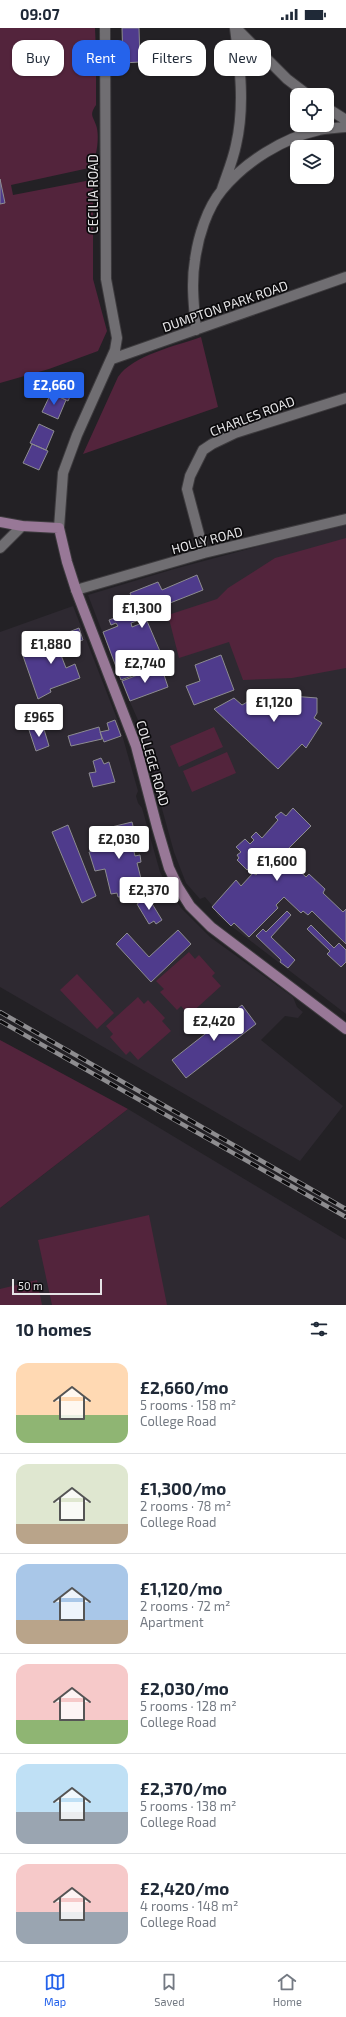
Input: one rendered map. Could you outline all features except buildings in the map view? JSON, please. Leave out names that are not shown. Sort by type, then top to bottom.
[{"type":"street","name":"CECILIA ROAD","points":[[105,28],[106,279],[117,338],[112,359]]},
{"type":"street","points":[[236,28],[287,79],[299,88]]},
{"type":"street","points":[[222,191],[236,144],[240,106],[240,70],[236,28]]},
{"type":"street","points":[[334,112],[346,120]]},
{"type":"street","points":[[196,330],[194,306],[195,261],[209,213],[222,191],[242,169],[272,149],[296,137],[319,130],[346,127]]},
{"type":"street","name":"DUMPTON PARK ROAD","points":[[112,359],[346,277]]},
{"type":"street","name":"COLLEGE ROAD","points":[[112,359],[77,435],[63,473],[59,528],[67,562],[76,590],[136,746],[157,827],[170,868],[178,887],[190,906],[212,927],[346,1030]]},
{"type":"street","name":"CHARLES ROAD","points":[[204,553],[187,489],[190,476],[203,450],[235,433],[346,398]]},
{"type":"street","name":"HOLLY ROAD","points":[[76,590],[204,553],[346,519]]},
{"type":"street","points":[[0,522],[22,526],[59,528]]},
{"type":"street","points":[[0,548],[22,526]]},
{"type":"shaded area","points":[[0,28],[95,28],[96,40],[72,40],[72,76],[96,76],[96,105],[92,113],[97,129],[98,141],[96,154],[92,165],[89,168],[11,185],[13,195],[91,180],[93,184],[93,279],[107,331],[98,351],[49,369],[0,383]]},
{"type":"shaded area","points":[[201,337],[218,407],[83,454],[118,377],[125,369],[144,357]]},
{"type":"shaded area","points":[[346,523],[346,1014],[218,916],[205,897],[200,899],[186,883],[174,852],[159,798],[149,750],[151,749],[125,691],[88,595],[174,569]]},
{"type":"shaded area","points":[[346,538],[346,668],[292,678],[243,680],[229,642],[179,658],[168,615],[217,599],[228,588],[275,558]]},
{"type":"shaded area","points":[[73,606],[119,724],[138,791],[136,796],[138,803],[142,808],[160,872],[171,893],[181,908],[210,937],[293,997],[297,1007],[303,1012],[298,1018],[285,1016],[261,1040],[343,1106],[300,1161],[0,987],[0,632]]},
{"type":"shaded area","points":[[214,727],[223,747],[179,767],[170,746]]},
{"type":"shaded area","points":[[227,752],[236,773],[192,792],[183,771]]},
{"type":"shaded area","points":[[189,952],[195,959],[199,955],[215,973],[212,976],[221,986],[189,1015],[181,1006],[177,1010],[160,992],[164,989],[156,981]]},
{"type":"shaded area","points":[[77,974],[114,1013],[97,1029],[60,990]]},
{"type":"shaded area","points":[[138,997],[144,1004],[148,1000],[165,1018],[162,1021],[171,1031],[138,1060],[130,1051],[126,1055],[110,1037],[113,1034],[106,1026]]},
{"type":"shaded area","points":[[0,1040],[128,1109],[0,1208]]},
{"type":"shaded area","points":[[128,1109],[346,1240],[346,1305],[0,1305],[0,1208]]},
{"type":"shaded area","points":[[149,1215],[167,1305],[52,1305],[38,1240]]},
{"type":"shaded area","points":[[37,1280],[42,1305],[0,1305],[0,1289]]},
{"type":"railway","points":[[0,1012],[346,1209]]},
{"type":"railway","points":[[0,1021],[346,1217]]}]
